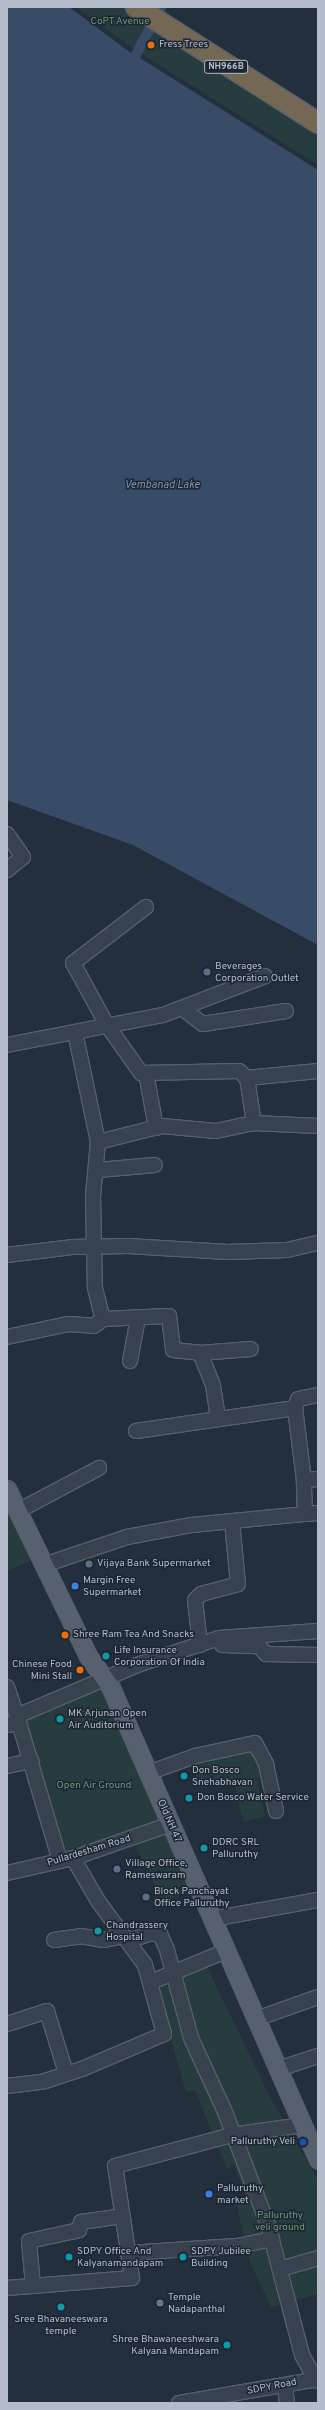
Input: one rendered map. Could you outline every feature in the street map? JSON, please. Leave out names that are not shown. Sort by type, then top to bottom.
[{"type":"highway","name":"NH966B","points":[[136,7],[318,124]]},
{"type":"main road","name":"Old NH 47","points":[[7,1489],[88,1656],[111,1688],[318,2160]]},
{"type":"street","points":[[7,834],[23,857],[7,870]]},
{"type":"street","points":[[146,907],[73,963],[107,1025],[141,1073],[239,1071],[247,1078],[254,1123]]},
{"type":"street","points":[[7,1045],[184,1009],[265,976]]},
{"type":"street","points":[[184,1009],[203,1024],[286,1011]]},
{"type":"street","points":[[75,1032],[98,1142],[98,1170],[93,1196],[97,1247],[95,1288],[103,1319]]},
{"type":"street","points":[[247,1078],[318,1071]]},
{"type":"street","points":[[146,1073],[156,1128]]},
{"type":"street","points":[[98,1142],[156,1128],[216,1131],[254,1123],[318,1126]]},
{"type":"street","points":[[98,1170],[155,1165]]},
{"type":"street","points":[[7,1255],[97,1247],[228,1252],[287,1250],[318,1244]]},
{"type":"street","points":[[7,1336],[68,1324],[94,1326],[103,1319],[168,1316],[173,1350],[200,1352],[251,1349]]},
{"type":"street","points":[[130,1361],[138,1318]]},
{"type":"street","points":[[200,1352],[213,1386],[218,1418]]},
{"type":"street","points":[[44,1565],[127,1537],[232,1522],[311,1514],[304,1480],[296,1408],[298,1398],[318,1395]]},
{"type":"street","points":[[136,1431],[169,1429],[218,1418],[296,1408]]},
{"type":"street","points":[[18,1511],[100,1468]]},
{"type":"street","points":[[304,1480],[318,1479]]},
{"type":"street","points":[[200,1645],[195,1600],[201,1594],[238,1584],[232,1522]]},
{"type":"street","points":[[14,1721],[104,1680],[220,1638],[318,1631]]},
{"type":"street","points":[[220,1638],[220,1645],[260,1646],[266,1654],[318,1655]]},
{"type":"street","points":[[7,1686],[14,1721],[66,1859],[127,1938],[150,1982],[164,2034],[45,2081],[7,2086]]},
{"type":"street","points":[[148,1773],[195,1756],[255,1743],[266,1764],[276,1811]]},
{"type":"street","points":[[7,1766],[30,1761]]},
{"type":"street","name":"Pullardesham Road","points":[[7,1874],[66,1859],[171,1824]]},
{"type":"street","points":[[212,1920],[318,1900]]},
{"type":"street","points":[[54,1940],[81,1936],[104,1940],[148,1934],[160,1934],[173,1973],[190,2038],[232,2135],[272,2239],[302,2355],[317,2380]]},
{"type":"street","points":[[150,1982],[226,1951]]},
{"type":"street","points":[[256,2019],[318,1997]]},
{"type":"street","points":[[7,2024],[47,2012],[66,2073]]},
{"type":"street","points":[[278,2069],[318,2056]]},
{"type":"street","points":[[7,2288],[132,2278],[115,2166],[232,2135],[302,2125]]},
{"type":"street","points":[[33,2286],[29,2242],[79,2230],[81,2222],[123,2216]]},
{"type":"street","points":[[128,2253],[237,2246],[272,2239]]},
{"type":"street","points":[[280,2269],[318,2258]]},
{"type":"street","name":"SDPY Road","points":[[179,2403],[195,2402],[317,2380]]},
{"type":"street","points":[[286,2385],[287,2403]]},
{"type":"green space","name":"CoPT Avenue","points":[[76,7],[124,7],[318,132],[318,165],[134,49]]},
{"type":"green space","points":[[7,1501],[37,1558],[7,1571]]},
{"type":"green space","name":"Open Air Ground","points":[[106,1686],[167,1821],[60,1852],[21,1718]]},
{"type":"green space","points":[[254,1745],[263,1777],[199,1787],[190,1759]]},
{"type":"green space","points":[[257,1779],[265,1816],[243,1822],[235,1785]]},
{"type":"green space","points":[[170,1826],[199,1889],[163,1901],[131,1838]]},
{"type":"green space","name":"Palluruthy veli ground","points":[[206,1965],[271,2099],[318,2180],[318,2294],[271,2307],[250,2262],[236,2203],[247,2200],[234,2165],[227,2169],[195,2090],[186,2092],[155,1983]]},
{"type":"water","name":"Vembanad Lake","points":[[7,7],[69,7],[131,53],[155,7],[167,7],[140,58],[318,170],[318,945],[133,845],[7,800]]},
{"type":"place","name":"Fress Trees","points":[[151,45]]},
{"type":"place","name":"Beverages Corporation Outlet","points":[[207,972]]},
{"type":"place","name":"Vijaya Bank Supermarket","points":[[89,1564]]},
{"type":"place","name":"Margin Free Supermarket","points":[[75,1586]]},
{"type":"place","name":"Shree Ram Tea And Snacks","points":[[65,1635]]},
{"type":"place","name":"Life Insurance Corporation Of India","points":[[106,1656]]},
{"type":"place","name":"Chinese Food Mini Stall","points":[[80,1670]]},
{"type":"place","name":"MK Arjunan Open Air Auditorium","points":[[60,1719]]},
{"type":"place","name":"Don Bosco Snehabhavan","points":[[184,1776]]},
{"type":"place","name":"Don Bosco Water Service","points":[[189,1798]]},
{"type":"place","name":"DDRC SRL Palluruthy","points":[[204,1848]]},
{"type":"place","name":"Village Office, Rameswaram","points":[[117,1869]]},
{"type":"place","name":"Block Panchayat Office Palluruthy","points":[[146,1897]]},
{"type":"place","name":"Chandrassery Hospital","points":[[98,1931]]},
{"type":"place","name":"Palluruthy Veli","points":[[303,2142]]},
{"type":"place","name":"Palluruthy market","points":[[209,2194]]},
{"type":"place","name":"SDPY Office And Kalyanamandapam","points":[[69,2257]]},
{"type":"place","name":"SDPY Jubilee Building","points":[[183,2257]]},
{"type":"place","name":"Temple Nadapanthal","points":[[160,2303]]},
{"type":"place","name":"Sree Bhavaneeswara temple","points":[[61,2307]]},
{"type":"place","name":"Shree Bhawaneeshwara Kalyana Mandapam","points":[[227,2345]]}]
